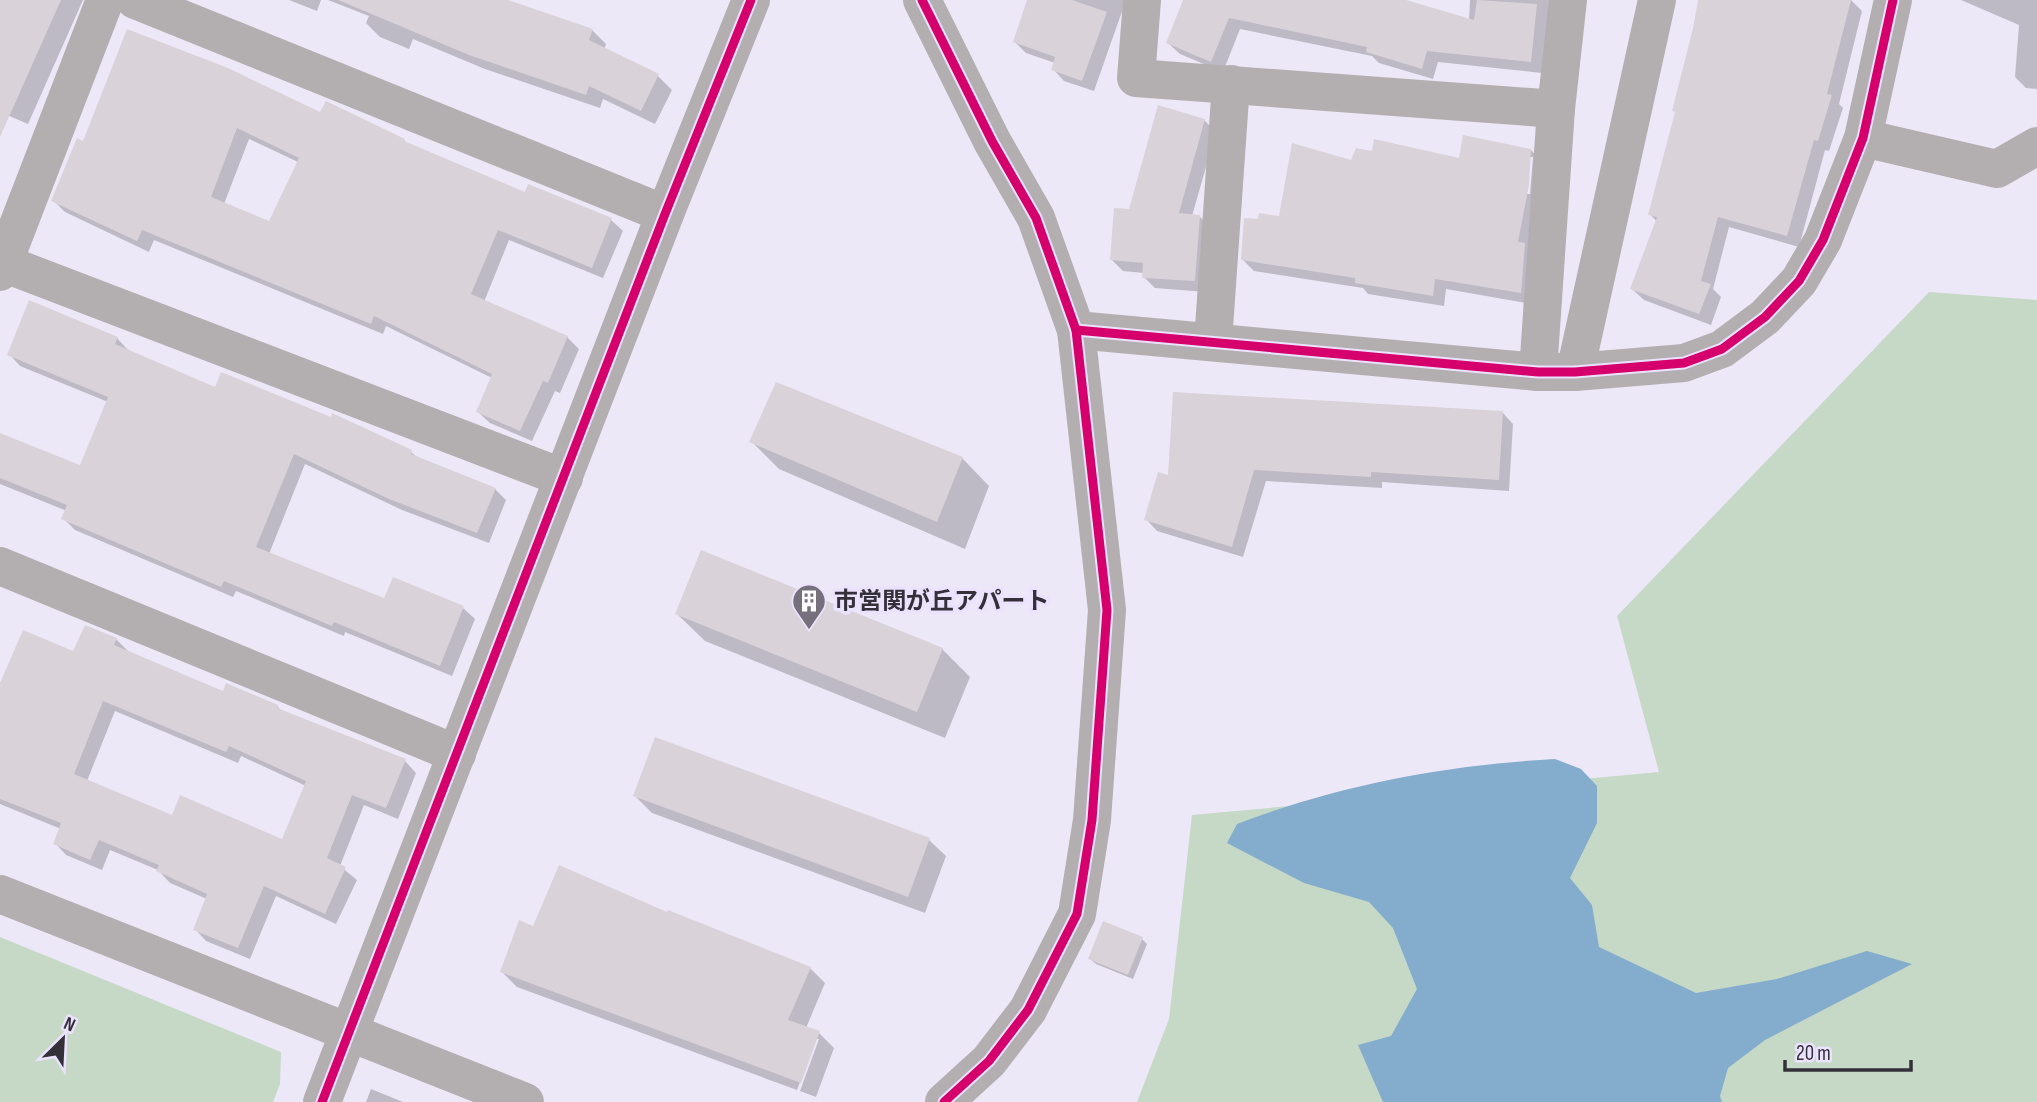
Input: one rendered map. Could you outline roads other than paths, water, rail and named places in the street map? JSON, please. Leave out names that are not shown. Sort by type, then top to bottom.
[{"type":"street","points":[[105,0],[2,267],[564,478]]},
{"type":"street","points":[[135,0],[665,214]]},
{"type":"street","points":[[322,1102],[665,214],[751,0]]},
{"type":"street","points":[[922,0],[992,141],[1035,218],[1076,330],[1107,610],[1092,820],[1077,914],[1028,1010],[989,1061],[944,1102]]},
{"type":"street","points":[[1142,0],[1136,78],[1556,109]]},
{"type":"street","points":[[1557,372],[1556,109],[1569,0]]},
{"type":"street","points":[[1557,372],[1657,0]]},
{"type":"street","points":[[1076,330],[1557,372],[1684,363],[1721,349],[1765,317],[1800,281],[1823,240],[1863,138],[1893,0]]},
{"type":"street","points":[[1213,342],[1231,84]]},
{"type":"street","points":[[1863,138],[1997,169],[2037,146]]},
{"type":"street","points":[[0,566],[457,754]]},
{"type":"street","points":[[0,894],[526,1102]]},
{"type":"water","points":[[1555,759],[1581,769],[1597,786],[1597,823],[1570,878],[1592,905],[1599,947],[1696,993],[1777,979],[1867,951],[1912,964],[1765,1040],[1728,1068],[1720,1096],[1722,1102],[1383,1102],[1358,1045],[1391,1036],[1417,989],[1393,928],[1369,902],[1304,883],[1227,843],[1237,824],[1314,798],[1433,772]]},
{"type":"place","name":"市営関が丘アパート","points":[[809,631]]}]
